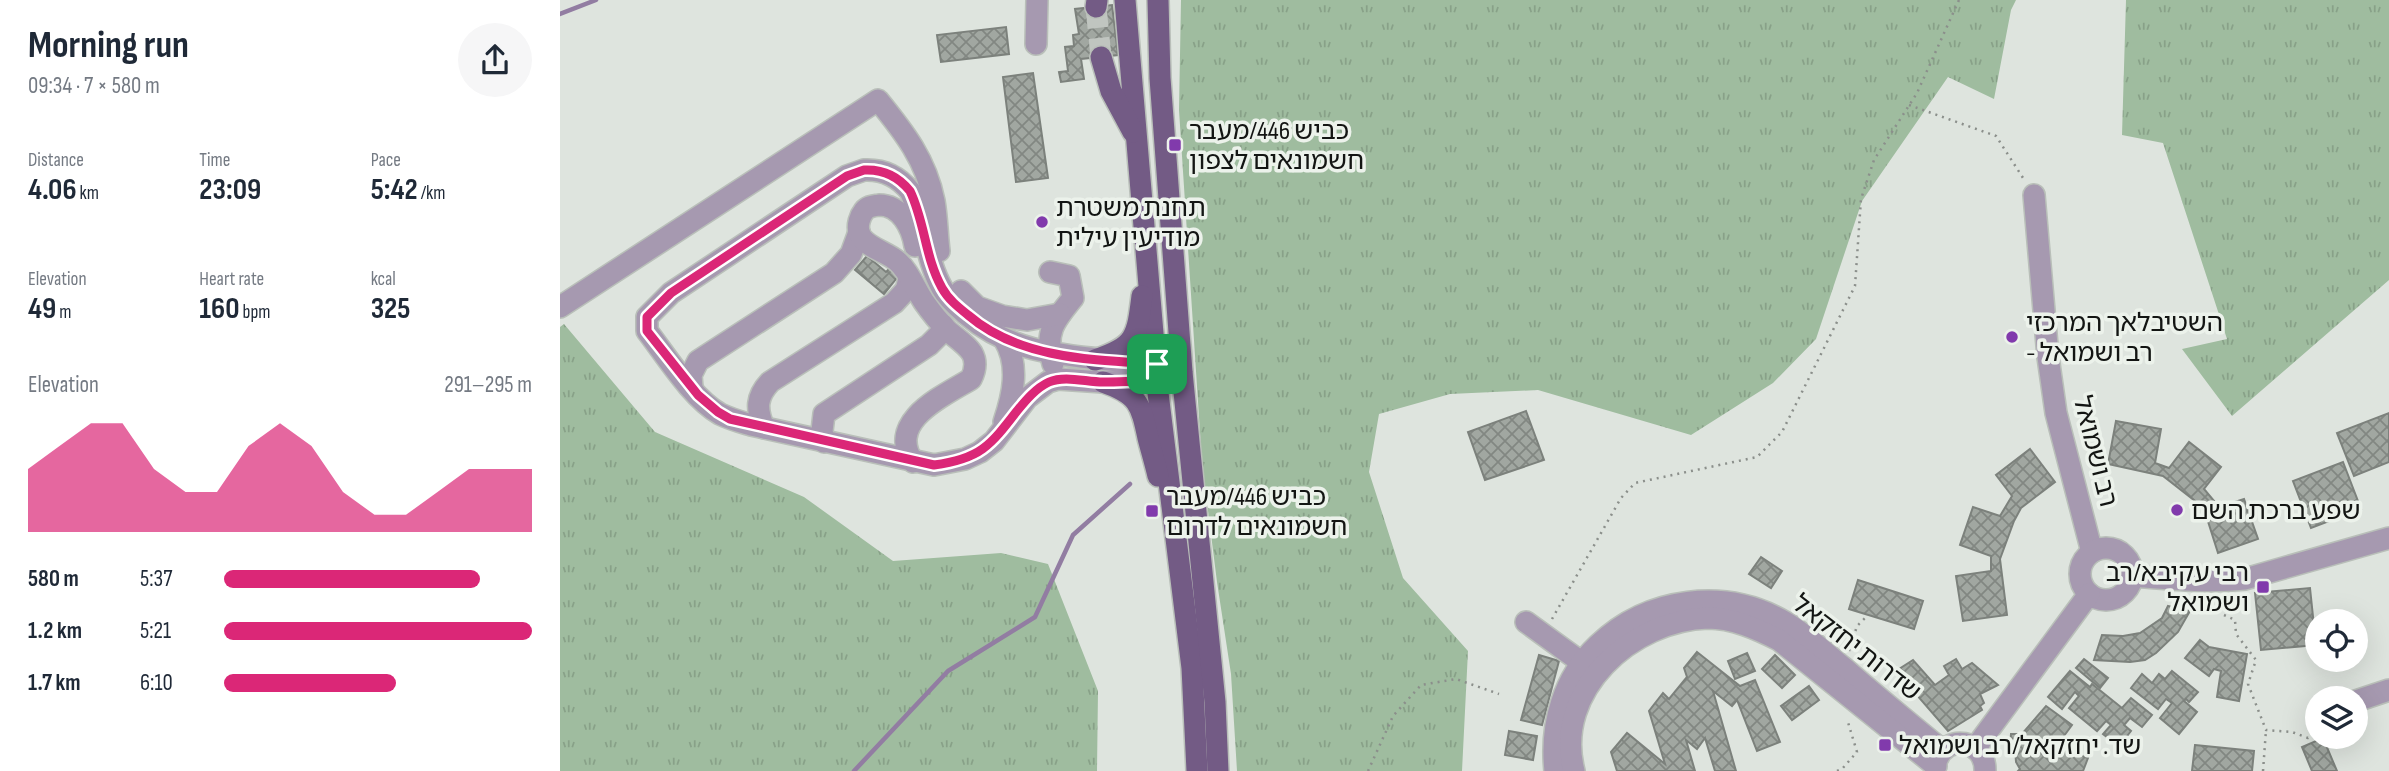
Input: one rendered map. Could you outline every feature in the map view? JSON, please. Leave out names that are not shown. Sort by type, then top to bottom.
[{"type":"main road","points":[[1158,0],[1160,78],[1182,372],[1215,702],[1218,771]]},
{"type":"main road","points":[[1120,1],[1138,158]]},
{"type":"main road","points":[[1120,1],[1138,158],[1157,372],[1192,668],[1197,771]]},
{"type":"main road","points":[[1101,57],[1111,91],[1135,136]]},
{"type":"main road","points":[[1095,360],[1116,353],[1130,343],[1138,327],[1147,260]]},
{"type":"main road","points":[[1103,382],[1121,388],[1132,396],[1143,410],[1180,565]]},
{"type":"street","points":[[1036,44],[1037,0]]},
{"type":"street","points":[[560,307],[878,100],[907,135],[923,162],[933,201],[939,250],[955,285],[977,307],[1002,316],[1027,320],[1060,314]]},
{"type":"street","points":[[1000,434],[1008,410],[1013,374],[1012,355],[998,336],[957,306],[943,290],[935,273],[910,191],[904,183],[886,172],[864,170],[847,176],[671,293],[647,317],[647,331],[692,388],[718,412],[730,419],[934,465],[965,459],[979,452],[1000,434],[1027,398],[1048,382],[1058,379],[1103,382],[1157,372],[1182,372]]},
{"type":"street","name":"רב ושמואל","points":[[2034,195],[2048,357],[2056,413],[2092,552]]},
{"type":"street","points":[[692,388],[691,375],[698,361],[834,274],[851,254],[859,232],[859,221],[868,207],[885,205],[893,208],[908,225],[920,268],[933,298],[950,315],[998,336],[1050,353],[1157,372]]},
{"type":"street","points":[[859,232],[870,245],[897,261],[924,302],[971,352],[975,361],[975,371],[971,379],[918,414],[910,423],[906,446],[913,462]]},
{"type":"street","points":[[1051,272],[1069,276],[1073,298],[1055,320],[1050,333],[1050,353],[1058,379]]},
{"type":"street","points":[[764,428],[757,407],[761,391],[770,382],[894,303],[905,290],[909,279]]},
{"type":"street","points":[[824,442],[821,431],[824,414],[929,345],[940,334],[943,325]]},
{"type":"street","points":[[2132,576],[2221,582],[2245,579],[2389,538]]},
{"type":"street","points":[[2111,548],[2120,552],[2131,567],[2132,576],[2126,591],[2112,600],[2096,598],[2089,594],[2084,588],[2080,572],[2086,557],[2092,552],[2111,548]]},
{"type":"street","points":[[1976,747],[2089,594]]},
{"type":"street","name":"שדרות יחזקאל","points":[[1555,771],[1555,723],[1562,699],[1589,668],[1608,636],[1630,620],[1680,603],[1711,600],[1742,605],[1786,623],[1839,665],[1938,762]]},
{"type":"street","points":[[1535,628],[1589,668],[1639,636],[1684,620],[1710,618],[1759,629],[1779,640],[1938,762],[1948,746],[1962,742],[1976,747],[1984,757],[1985,771]]},
{"type":"street","name":"שדרות יחזקאל","points":[[1574,771],[1573,726],[1589,668]]},
{"type":"street","points":[[2368,697],[2389,690]]},
{"type":"path","points":[[1535,628],[1620,498],[1635,483],[1758,457],[1782,432],[1856,286],[1861,199],[1874,160],[1917,93],[1959,0]]},
{"type":"path","points":[[1909,105],[1996,136],[2034,195]]},
{"type":"path","points":[[1839,665],[1849,652],[1857,626],[1868,615]]},
{"type":"path","points":[[2224,615],[2235,620],[2236,634],[2256,660],[2248,684],[2266,730],[2263,771]]},
{"type":"path","points":[[1368,771],[1393,716],[1421,685],[1456,679],[1499,694]]},
{"type":"path","points":[[1837,771],[1857,752],[1847,719],[1853,699]]},
{"type":"path","points":[[2266,730],[2292,732],[2305,737]]},
{"type":"green space","points":[[1181,0],[2016,0],[2011,10],[1994,99],[1948,77],[1862,201],[1816,339],[1773,383],[1691,435],[1538,390],[1450,394],[1379,414],[1369,472],[1403,578],[1468,651],[1462,771],[1237,771],[1231,674],[1202,463],[1179,110]]},
{"type":"green space","points":[[2126,0],[2389,0],[2389,280],[2232,416],[2182,349],[2227,339],[2163,143],[2122,135]]},
{"type":"green space","points":[[564,324],[655,432],[804,497],[893,561],[1001,553],[1048,564],[1098,691],[1097,771],[560,771],[560,327]]},
{"type":"building","points":[[1112,5],[1118,55],[1081,59],[1084,79],[1061,82],[1059,72],[1068,71],[1065,47],[1074,46],[1073,35],[1079,34],[1075,9]]},
{"type":"building","points":[[1006,27],[1009,54],[941,62],[937,35]]},
{"type":"building","points":[[1033,73],[1048,178],[1016,182],[1003,77]]},
{"type":"building","points":[[867,256],[886,272],[891,267],[900,274],[884,294],[855,270]]},
{"type":"building","points":[[1526,411],[1544,460],[1485,480],[1468,432]]},
{"type":"building","points":[[2389,413],[2389,462],[2354,476],[2337,433]]},
{"type":"building","points":[[2116,421],[2161,429],[2155,463],[2169,468],[2189,442],[2221,467],[2204,489],[2219,507],[2244,499],[2258,539],[2218,553],[2205,512],[2195,501],[2163,476],[2108,464]]},
{"type":"building","points":[[2030,449],[2055,482],[2021,508],[2000,559],[2007,615],[1963,621],[1956,576],[1991,571],[1991,556],[1960,545],[1973,507],[2000,516],[2012,496],[1996,475]]},
{"type":"building","points":[[2343,462],[2361,509],[2311,528],[2293,481]]},
{"type":"building","points":[[1761,557],[1782,571],[1771,588],[1749,574]]},
{"type":"building","points":[[1858,580],[1923,601],[1914,629],[1849,609]]},
{"type":"building","points":[[2310,588],[2312,609],[2305,609],[2305,646],[2261,650],[2255,593]]},
{"type":"building","points":[[2168,606],[2190,611],[2178,632],[2156,653],[2145,660],[2130,662],[2094,660],[2102,635],[2123,636],[2140,633],[2162,618]]},
{"type":"building","points":[[2200,640],[2209,647],[2247,654],[2239,701],[2217,697],[2221,671],[2214,669],[2209,676],[2185,658]]},
{"type":"building","points":[[1697,652],[1740,686],[1755,680],[1780,742],[1757,751],[1737,700],[1732,706],[1713,691],[1736,771],[1715,771],[1705,738],[1697,749],[1686,740],[1695,771],[1617,771],[1611,752],[1627,733],[1665,764],[1649,711],[1663,693],[1669,699],[1687,677],[1684,668]]},
{"type":"building","points":[[1747,653],[1755,671],[1735,679],[1728,661]]},
{"type":"building","points":[[1539,655],[1559,661],[1542,725],[1521,720]]},
{"type":"building","points":[[1775,655],[1795,675],[1782,688],[1762,669]]},
{"type":"building","points":[[1956,659],[1962,669],[1972,663],[1998,685],[1980,694],[1984,703],[1980,706],[1982,710],[1948,731],[1896,671],[1913,660],[1935,685],[1949,675],[1944,666]]},
{"type":"building","points":[[2084,659],[2108,678],[2100,688],[2076,668]]},
{"type":"building","points":[[2070,671],[2090,687],[2092,684],[2122,708],[2131,698],[2152,715],[2142,727],[2130,718],[2124,725],[2131,731],[2119,746],[2103,734],[2111,725],[2106,721],[2097,731],[2069,708],[2079,696],[2075,692],[2062,709],[2048,697]]},
{"type":"building","points":[[2172,671],[2198,692],[2189,702],[2186,699],[2184,701],[2197,712],[2179,734],[2160,718],[2172,703],[2166,699],[2158,709],[2131,688],[2142,674],[2152,683],[2159,674],[2165,679]]},
{"type":"building","points":[[1809,686],[1819,700],[1792,720],[1781,706]]},
{"type":"building","points":[[2046,706],[2072,725],[2061,740],[2066,751],[2088,758],[2083,771],[2018,771],[2020,769],[2016,762],[2015,747],[2010,746],[2011,734],[2022,734]]},
{"type":"building","points":[[1509,731],[1537,736],[1533,760],[1505,755]]},
{"type":"building","points":[[2195,745],[2254,751],[2252,771],[2192,771]]},
{"type":"building","points":[[2302,747],[2328,749],[2337,771],[2312,771]]},
{"type":"waterway","points":[[560,14],[596,0]]},
{"type":"waterway","points":[[854,771],[948,671],[1035,617],[1073,535],[1130,484]]},
{"type":"tunnel","points":[[1096,7],[1101,57]]},
{"type":"place","name":"כביש 446/מעבר חשמונאים לצפון","points":[[1175,145]]},
{"type":"place","name":"תחנת משטרת מודיעין עילית","points":[[1042,222]]},
{"type":"place","name":"השטיבלאך המרכזי - רב ושמואל","points":[[2012,337]]},
{"type":"place","name":"שפע ברכת השם","points":[[2177,510]]},
{"type":"place","name":"כביש 446/מעבר חשמונאים לדרום","points":[[1152,511]]},
{"type":"place","name":"רבי עקיבא/רב ושמואל","points":[[2263,587]]},
{"type":"place","name":"שד. יחזקאל/רב ושמואל","points":[[1885,745]]},
{"type":"route","points":[[864,170],[877,170],[895,177],[910,191],[915,200],[935,273],[943,290],[957,306],[991,333],[1050,353],[1095,360],[1157,364],[1158,380],[1103,382],[1058,379],[1048,382],[1027,398],[994,441],[979,452],[965,459],[934,465],[730,419],[698,395],[647,331],[646,323],[647,317],[657,305],[671,293],[847,176],[864,170]]}]
